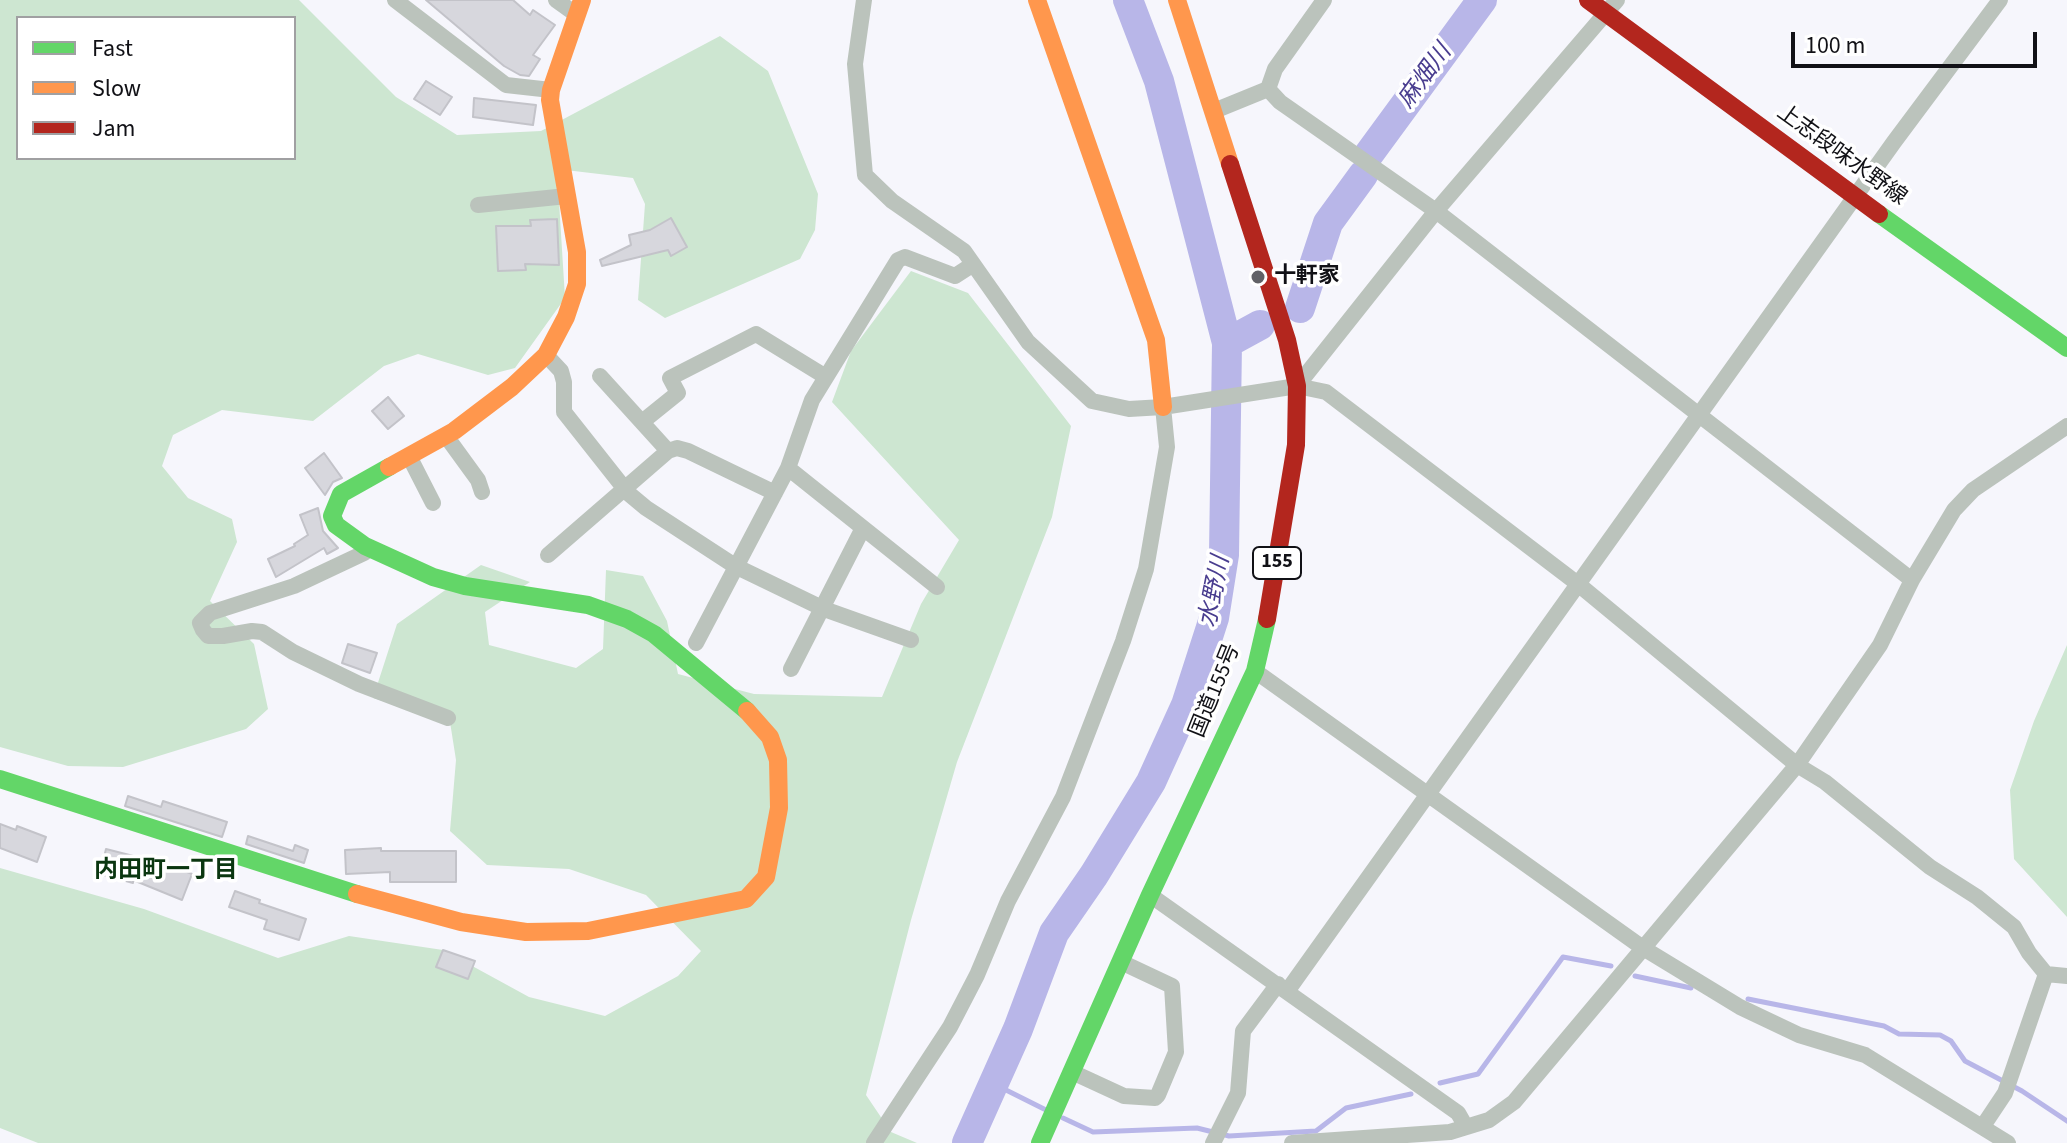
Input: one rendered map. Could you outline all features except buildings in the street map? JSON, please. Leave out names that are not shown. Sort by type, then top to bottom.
[{"type":"main road","points":[[1037,0],[1156,340],[1163,407]]},
{"type":"main road","name":"国道155号","points":[[1040,1143],[1150,895],[1255,671],[1272,596],[1296,445],[1288,387],[1287,340],[1177,0]]},
{"type":"main road","name":"上志段味水野線","points":[[1588,0],[1611,6],[1855,197],[2067,348]]},
{"type":"main road","points":[[0,779],[391,905],[461,922],[526,932],[588,931],[746,899],[766,877],[779,808],[778,760],[770,737],[748,712],[654,634],[627,619],[588,605],[465,586],[433,577],[365,546],[336,525],[332,516],[341,494],[446,436],[512,387],[546,355],[566,317],[577,284],[577,252],[550,100],[580,8]]},
{"type":"street","points":[[395,0],[506,85],[551,90]]},
{"type":"street","points":[[556,0],[580,8]]},
{"type":"street","points":[[864,0],[855,64],[865,175],[892,201],[964,251],[1028,342],[1092,401],[1129,409],[1163,407],[1288,387],[1326,392],[1578,584],[1797,765],[1825,782],[1930,867],[1977,897],[2014,927],[2046,974],[2067,976]]},
{"type":"street","points":[[1214,111],[1268,89],[1275,69],[1324,0]]},
{"type":"street","points":[[1213,1143],[1238,1093],[1243,1031],[1283,987],[1429,793],[1855,197],[2000,0]]},
{"type":"street","points":[[1288,387],[1611,6]]},
{"type":"street","points":[[1268,89],[1280,102],[1436,211],[1912,580]]},
{"type":"street","points":[[478,205],[567,196]]},
{"type":"street","points":[[696,643],[788,468],[807,411],[898,260],[905,257],[955,276],[972,265]]},
{"type":"street","points":[[642,422],[678,393],[670,378],[756,334],[826,377]]},
{"type":"street","points":[[546,355],[561,371],[564,412],[624,489],[646,508],[735,566],[822,608],[911,640]]},
{"type":"street","points":[[600,376],[668,451]]},
{"type":"street","points":[[874,1143],[950,1027],[977,975],[1008,901],[1063,797],[1123,641],[1146,569],[1167,447],[1163,407]]},
{"type":"street","points":[[1292,1143],[1450,1132],[1489,1120],[1514,1102],[1797,765],[1880,645],[1912,580],[1954,510],[1973,490],[2067,426]]},
{"type":"street","points":[[446,436],[478,480],[482,492]]},
{"type":"street","points":[[548,555],[668,451],[677,448],[775,493]]},
{"type":"street","points":[[410,458],[433,503]]},
{"type":"street","points":[[788,468],[937,587]]},
{"type":"street","points":[[791,669],[863,528]]},
{"type":"street","points":[[365,546],[364,553],[294,586],[210,613],[200,623],[203,630],[208,636],[262,632],[293,652],[359,684],[448,718]]},
{"type":"street","points":[[1255,671],[1643,948],[1740,1007],[1799,1035],[1865,1055],[2008,1143]]},
{"type":"street","points":[[1150,895],[1458,1113],[1466,1127]]},
{"type":"street","points":[[1072,1072],[1124,1096],[1155,1098],[1158,1095],[1176,1052],[1172,986],[1121,962]]},
{"type":"street","points":[[1983,1126],[2005,1093],[2046,974]]},
{"type":"green space","points":[[0,0],[299,0],[396,97],[457,135],[541,131],[720,36],[768,71],[818,194],[815,230],[800,259],[665,318],[638,300],[645,204],[633,178],[557,169],[565,298],[515,368],[488,375],[418,354],[384,366],[313,421],[222,410],[173,435],[162,466],[188,498],[232,519],[237,542],[210,601],[254,644],[268,709],[246,729],[123,767],[68,766],[0,747]]},
{"type":"green space","points":[[911,271],[968,293],[1071,426],[1052,517],[957,762],[911,920],[866,1095],[891,1132],[917,1143],[38,1143],[0,1128],[0,868],[144,909],[278,958],[349,936],[443,950],[529,997],[605,1016],[678,976],[701,951],[646,895],[569,869],[487,865],[450,831],[456,760],[450,722],[373,698],[397,624],[481,565],[530,582],[485,612],[489,645],[576,668],[603,649],[606,570],[643,576],[667,621],[678,674],[754,694],[882,697],[921,604],[959,540],[832,402],[851,351]]},
{"type":"green space","points":[[2067,645],[2067,917],[2014,859],[2010,790],[2034,721]]},
{"type":"waterway","name":"水野川","points":[[967,1143],[1018,1029],[1054,933],[1151,782],[1186,705],[1214,618],[1224,555],[1227,343],[1159,81],[1128,0]]},
{"type":"waterway","name":"麻畑川","points":[[1369,154],[1482,0]]},
{"type":"waterway","name":"麻畑川","points":[[1300,308],[1328,223],[1363,175]]},
{"type":"waterway","name":"麻畑川","points":[[1227,343],[1260,325]]},
{"type":"waterway","points":[[1440,1083],[1478,1074],[1563,957],[1611,966]]},
{"type":"waterway","points":[[1635,976],[1691,988]]},
{"type":"waterway","points":[[1748,999],[1884,1026],[1899,1034],[1940,1035],[1951,1041],[1965,1061],[2022,1091],[2067,1121]]},
{"type":"waterway","points":[[992,1083],[1046,1110]]},
{"type":"waterway","points":[[1063,1118],[1093,1132],[1197,1128],[1229,1136],[1316,1131],[1346,1108],[1411,1094]]},
{"type":"traffic: fast","points":[[1879,214],[2067,348]]},
{"type":"traffic: fast","points":[[389,467],[341,494],[332,516],[336,525],[365,546],[433,577],[465,586],[588,605],[627,619],[654,634],[747,711]]},
{"type":"traffic: fast","points":[[1040,1143],[1150,895],[1255,671],[1267,619]]},
{"type":"traffic: fast","points":[[0,779],[357,894]]},
{"type":"traffic: slow","points":[[389,467],[454,431],[512,387],[546,355],[566,317],[577,284],[577,252],[550,100],[582,0]]},
{"type":"traffic: slow","points":[[1037,0],[1156,340],[1163,407]]},
{"type":"traffic: slow","points":[[1177,0],[1230,164]]},
{"type":"traffic: slow","points":[[357,894],[461,922],[526,932],[588,931],[746,899],[766,877],[779,808],[778,760],[770,737],[747,711]]},
{"type":"traffic: jam","points":[[1588,0],[1879,214]]},
{"type":"traffic: jam","points":[[1230,164],[1287,340],[1297,386],[1296,445],[1267,619]]},
{"type":"place","name":"十軒家","points":[[1258,277]]},
{"type":"district","name":"内田町一丁目","points":[[166,872]]}]
